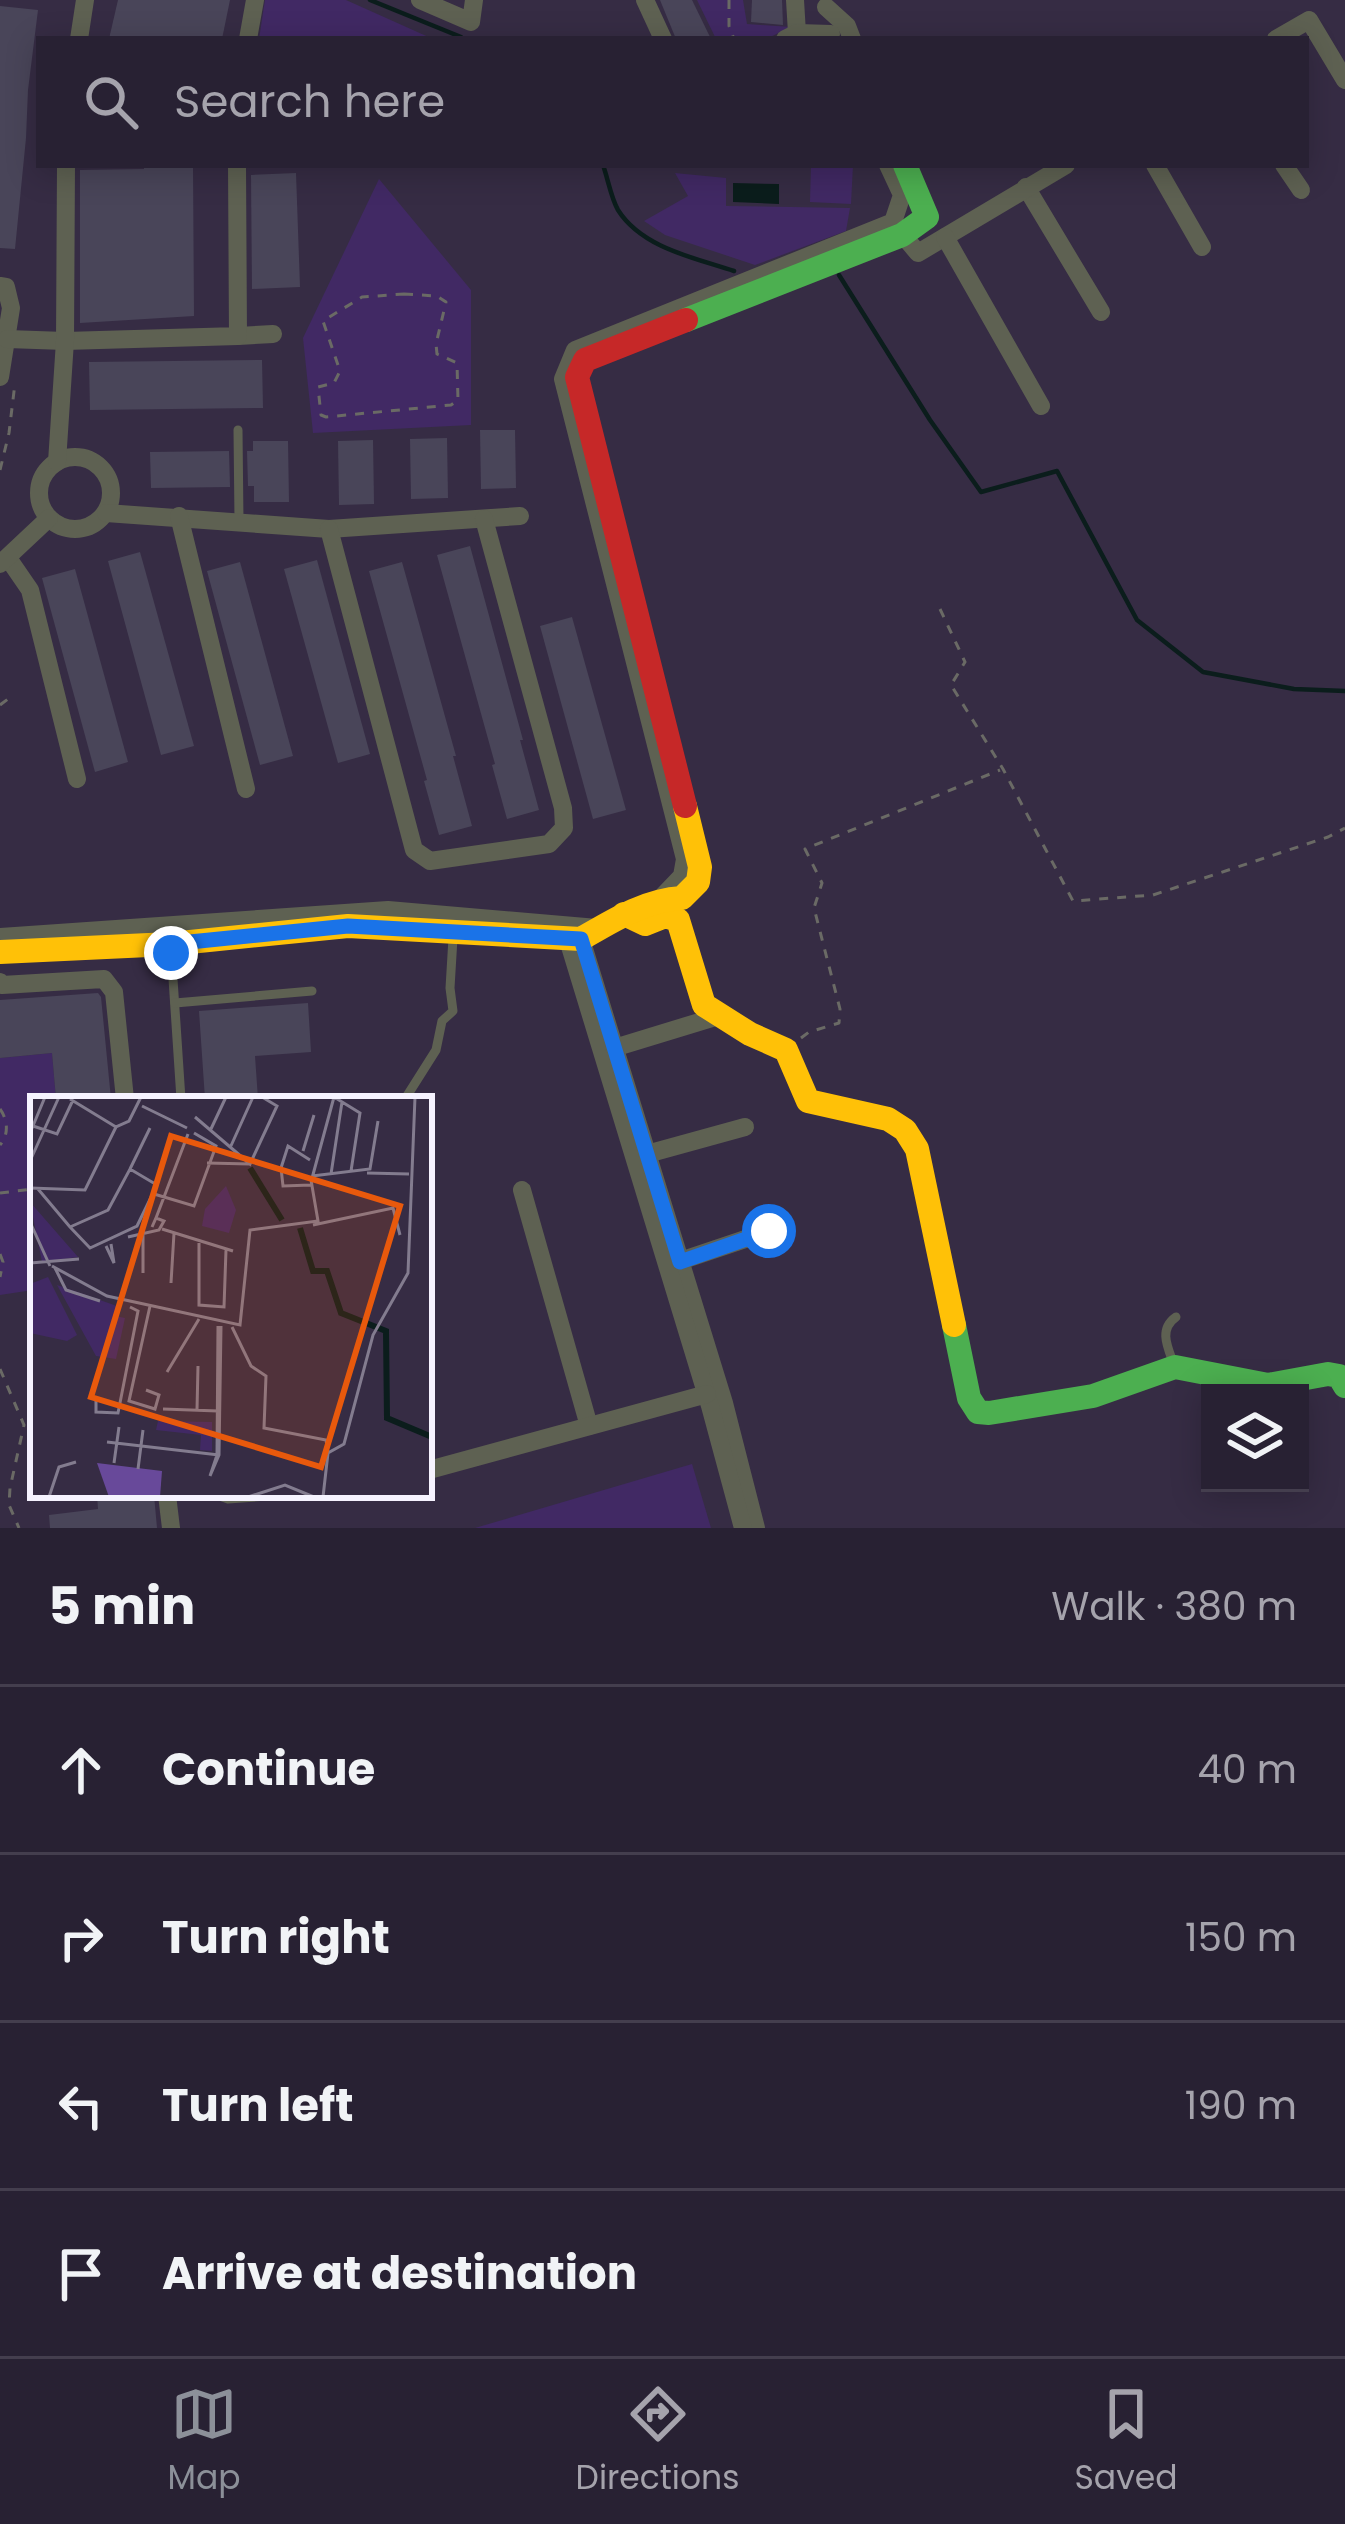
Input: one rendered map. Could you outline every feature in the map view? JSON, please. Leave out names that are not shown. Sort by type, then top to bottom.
[{"type":"street","points":[[79,36],[85,0]]},
{"type":"street","points":[[249,36],[255,0]]},
{"type":"street","points":[[420,0],[468,30],[474,0]]},
{"type":"street","points":[[645,0],[662,36]]},
{"type":"street","points":[[791,36],[795,0]]},
{"type":"street","points":[[828,3],[832,36]]},
{"type":"street","points":[[828,3],[851,36]]},
{"type":"street","points":[[1281,36],[1309,20],[1345,80]]},
{"type":"street","points":[[56,462],[65,341],[65,168]]},
{"type":"street","points":[[237,168],[238,336]]},
{"type":"street","points":[[890,168],[902,195],[897,228],[918,253],[1061,168]]},
{"type":"street","points":[[0,952],[170,944],[348,926],[582,936],[660,899],[682,898],[698,882],[700,867],[577,377],[585,360],[927,217],[906,168]]},
{"type":"street","points":[[1157,168],[1202,247]]},
{"type":"street","points":[[1286,168],[1301,190]]},
{"type":"street","points":[[1026,188],[1101,312]]},
{"type":"street","points":[[945,237],[1041,406]]},
{"type":"street","points":[[0,286],[6,287],[11,308],[8,379]]},
{"type":"street","points":[[7,339],[273,334]]},
{"type":"street","points":[[88,459],[102,468],[112,497],[106,513],[94,524],[63,527],[49,518],[39,488],[56,462],[88,459]]},
{"type":"street","points":[[106,513],[329,529],[520,516]]},
{"type":"street","points":[[179,516],[246,789]]},
{"type":"street","points":[[49,518],[4,561],[30,590],[77,779]]},
{"type":"street","points":[[329,529],[414,850],[430,861],[549,844],[564,828],[484,519]]},
{"type":"street","points":[[0,938],[388,910],[582,936]]},
{"type":"street","points":[[624,914],[645,924],[665,916],[678,920],[704,1005],[786,1050],[808,1101],[888,1119],[905,1130],[917,1149],[969,1398],[978,1412],[1093,1396],[1175,1367],[1268,1385],[1328,1374],[1339,1376],[1345,1386]]},
{"type":"street","points":[[582,936],[724,1403],[756,1528]]},
{"type":"street","points":[[582,936],[743,1528]]},
{"type":"street","points":[[0,982],[2,986],[104,979],[114,992],[125,1096]]},
{"type":"street","points":[[614,1048],[719,1016]]},
{"type":"street","points":[[647,1154],[745,1126]]},
{"type":"street","points":[[522,1190],[590,1426]]},
{"type":"street","points":[[680,1262],[769,1231]]},
{"type":"street","points":[[432,1468],[706,1394]]},
{"type":"street","points":[[167,1498],[171,1528]]},
{"type":"lane","points":[[238,430],[239,521]]},
{"type":"lane","points":[[406,1096],[436,1050],[442,1022],[452,1011],[453,933]]},
{"type":"lane","points":[[170,944],[181,1096]]},
{"type":"lane","points":[[175,1003],[312,991]]},
{"type":"lane","points":[[1175,1367],[1165,1331],[1176,1317]]},
{"type":"path","points":[[729,0],[733,36]]},
{"type":"path","points":[[368,296],[443,298],[446,305],[437,354],[457,363],[457,403],[322,415],[318,387],[334,383],[340,371],[322,326],[324,320],[368,296]]},
{"type":"path","points":[[0,470],[9,433],[8,379]]},
{"type":"path","points":[[940,609],[965,662],[951,685],[1003,769],[1072,901],[1153,895],[1328,837],[1345,827]]},
{"type":"path","points":[[0,705],[12,696]]},
{"type":"path","points":[[786,1050],[808,1032],[839,1023],[841,1009],[814,908],[822,883],[805,849],[1003,769]]},
{"type":"path","points":[[0,1109],[7,1130],[0,1145]]},
{"type":"path","points":[[0,1192],[30,1189]]},
{"type":"path","points":[[0,1253],[0,1277]]},
{"type":"path","points":[[0,1369],[24,1425],[9,1504],[19,1528]]},
{"type":"shaded area","points":[[265,0],[346,0],[426,36],[259,36]]},
{"type":"shaded area","points":[[697,0],[743,0],[747,24],[791,27],[772,36],[715,36]]},
{"type":"shaded area","points":[[811,168],[853,168],[851,204],[810,202]]},
{"type":"shaded area","points":[[675,173],[726,178],[726,206],[850,208],[846,231],[755,265],[665,235],[644,221],[688,196]]},
{"type":"shaded area","points":[[379,179],[471,290],[471,425],[313,433],[303,338]]},
{"type":"shaded area","points":[[733,183],[779,184],[779,204],[733,202]]},
{"type":"shaded area","points":[[52,1053],[56,1096],[30,1096],[30,1290],[0,1295],[0,1058]]},
{"type":"shaded area","points":[[692,1464],[711,1528],[475,1528]]},
{"type":"building","points":[[118,0],[230,0],[223,36],[110,36]]},
{"type":"building","points":[[660,0],[692,0],[710,36],[675,36]]},
{"type":"building","points":[[752,0],[782,0],[783,25],[751,22]]},
{"type":"building","points":[[0,6],[38,10],[15,249],[0,248]]},
{"type":"building","points":[[193,168],[194,316],[80,323],[80,170]]},
{"type":"building","points":[[296,173],[300,287],[252,289],[251,175]]},
{"type":"building","points":[[262,360],[263,408],[90,410],[89,362]]},
{"type":"building","points":[[480,430],[515,430],[516,488],[481,489]]},
{"type":"building","points":[[447,438],[448,498],[411,499],[410,439]]},
{"type":"building","points":[[373,440],[374,504],[339,505],[338,441]]},
{"type":"building","points":[[253,441],[288,441],[289,502],[254,502],[254,486],[248,486],[247,451],[253,451]]},
{"type":"building","points":[[229,451],[230,487],[151,488],[150,452]]},
{"type":"building","points":[[470,546],[539,810],[507,819],[437,555]]},
{"type":"building","points":[[140,552],[194,746],[161,755],[108,561]]},
{"type":"building","points":[[317,560],[370,754],[338,763],[284,569]]},
{"type":"building","points":[[240,562],[293,756],[260,765],[207,571]]},
{"type":"building","points":[[402,562],[472,826],[439,835],[369,571]]},
{"type":"building","points":[[75,569],[128,762],[95,772],[42,578]]},
{"type":"building","points":[[572,617],[626,810],[593,819],[540,626]]},
{"type":"building","points":[[98,993],[111,1096],[56,1096],[52,1053],[0,1058],[0,1000]]},
{"type":"building","points":[[308,1003],[311,1052],[255,1056],[258,1096],[205,1096],[199,1011]]},
{"type":"building","points":[[97,1498],[154,1498],[157,1528],[50,1528],[49,1515],[98,1509]]},
{"type":"waterway","points":[[370,0],[459,36]]},
{"type":"waterway","points":[[604,168],[618,210],[641,234],[670,250],[734,271]]},
{"type":"waterway","points":[[839,275],[981,492],[1057,471],[1137,620],[1203,672],[1294,689],[1345,691]]},
{"type":"traffic: fast","points":[[686,320],[902,235],[927,217],[906,168]]},
{"type":"traffic: fast","points":[[954,1325],[969,1398],[978,1412],[1093,1396],[1175,1367],[1268,1385],[1328,1374],[1339,1376],[1345,1386]]},
{"type":"traffic: slow","points":[[0,952],[170,944],[348,926],[581,939],[642,907],[682,898],[698,882],[700,867],[685,806]]},
{"type":"traffic: slow","points":[[624,914],[645,924],[665,916],[678,920],[704,1005],[786,1050],[808,1101],[888,1119],[905,1130],[917,1149],[954,1325]]},
{"type":"traffic: jam","points":[[685,806],[577,377],[585,360],[686,320]]},
{"type":"route","points":[[171,953],[170,944],[348,926],[581,939],[680,1262],[769,1231]]}]
